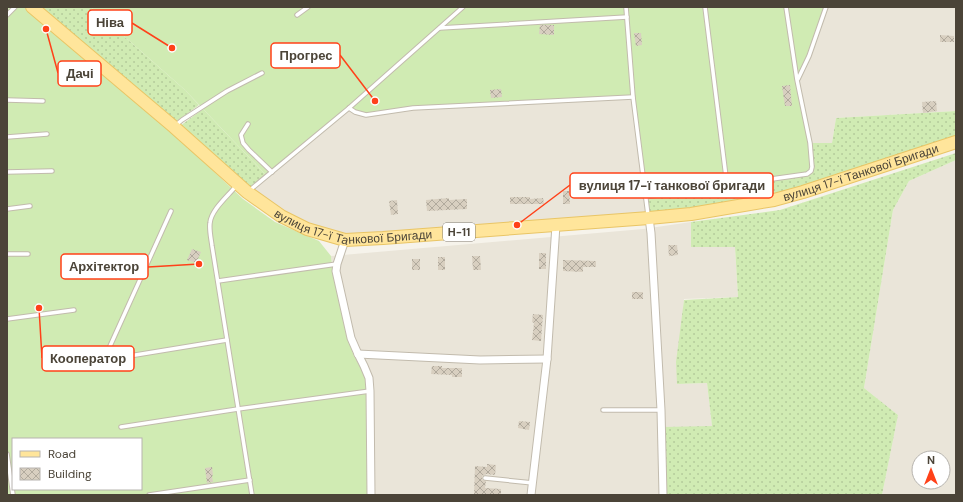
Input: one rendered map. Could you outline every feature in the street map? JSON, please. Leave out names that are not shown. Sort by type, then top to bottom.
[{"type":"main road","name":"вулиця 17-ї Танкової Бригади","points":[[32,7],[174,127],[243,188],[281,216],[307,229],[346,240],[691,214],[774,200],[956,142]]},
{"type":"street","points":[[649,218],[661,410],[663,495]]},
{"type":"street","points":[[531,495],[547,360],[556,225]]},
{"type":"street","points":[[346,240],[336,264],[336,271],[351,338],[369,378],[371,495]]},
{"type":"street","points":[[358,354],[480,360],[547,360]]},
{"type":"lane","points":[[7,15],[15,7]]},
{"type":"lane","points":[[297,15],[308,7]]},
{"type":"lane","points":[[252,495],[218,282],[210,224],[211,218],[214,212],[243,188],[252,189],[349,108],[463,7]]},
{"type":"lane","points":[[626,7],[633,97],[645,197],[649,218]]},
{"type":"lane","points":[[705,7],[727,185]]},
{"type":"lane","points":[[645,197],[807,174],[811,171],[810,144],[797,80],[786,7]]},
{"type":"lane","points":[[797,80],[808,56],[826,7]]},
{"type":"lane","points":[[440,28],[626,16]]},
{"type":"lane","points":[[174,127],[182,120],[227,92],[262,73]]},
{"type":"lane","points":[[349,108],[355,112],[366,115],[413,108],[633,97]]},
{"type":"lane","points":[[7,100],[43,101]]},
{"type":"lane","points":[[248,124],[241,134],[243,142],[249,150],[272,172]]},
{"type":"lane","points":[[7,137],[46,134]]},
{"type":"lane","points":[[7,172],[52,171]]},
{"type":"lane","points":[[7,210],[30,206]]},
{"type":"lane","points":[[108,358],[106,355],[171,211]]},
{"type":"lane","points":[[7,254],[28,254]]},
{"type":"lane","points":[[218,282],[336,264]]},
{"type":"lane","points":[[7,319],[74,310]]},
{"type":"lane","points":[[89,361],[227,340]]},
{"type":"lane","points":[[121,427],[370,391]]},
{"type":"lane","points":[[602,410],[661,410]]},
{"type":"lane","points":[[7,454],[12,488]]},
{"type":"lane","points":[[485,478],[533,483]]},
{"type":"lane","points":[[149,495],[250,480]]},
{"type":"shaded area","points":[[826,7],[956,7],[956,111],[836,118],[832,143],[810,143],[797,80]]},
{"type":"shaded area","points":[[633,97],[649,218],[345,240],[307,229],[252,189],[349,108],[413,108]]},
{"type":"shaded area","points":[[956,160],[956,495],[882,495],[898,415],[864,388],[893,210],[909,181]]},
{"type":"shaded area","points":[[691,222],[691,246],[735,247],[738,297],[684,299],[677,384],[707,383],[712,426],[666,495],[368,495],[361,368],[354,356],[348,339],[333,273],[331,256],[643,229]]},
{"type":"green space","points":[[7,7],[24,7],[171,131],[243,199],[275,222],[319,241],[331,256],[333,273],[348,339],[354,356],[366,377],[368,389],[368,495],[7,495]]},
{"type":"green space","points":[[41,7],[91,7],[185,90],[199,105],[176,122]]},
{"type":"green space","points":[[91,7],[826,7],[809,56],[797,80],[810,143],[814,173],[808,176],[648,200],[645,197],[633,97],[413,108],[366,115],[349,108],[267,176],[185,90]]},
{"type":"green space","points":[[203,109],[267,176],[252,189],[180,126]]},
{"type":"green space","points":[[956,111],[956,136],[803,187],[774,195],[657,215],[650,212],[648,200],[810,143],[832,143],[836,118]]},
{"type":"green space","points":[[956,153],[956,160],[909,181],[893,210],[864,388],[898,415],[882,495],[666,495],[663,427],[712,426],[707,383],[677,384],[676,362],[684,300],[738,297],[735,247],[691,247],[691,222],[780,210]]},
{"type":"building","points":[[540,25],[554,25],[554,35],[539,34]]},
{"type":"building","points":[[634,33],[641,33],[642,45],[636,46]]},
{"type":"building","points":[[940,35],[954,36],[954,42],[940,42]]},
{"type":"building","points":[[790,85],[792,106],[785,106],[782,86]]},
{"type":"building","points":[[501,89],[502,97],[491,98],[490,90]]},
{"type":"building","points":[[936,101],[937,111],[923,113],[922,102]]},
{"type":"building","points":[[563,191],[569,191],[570,204],[563,204]]},
{"type":"building","points":[[510,197],[530,197],[530,199],[543,198],[544,204],[510,204]]},
{"type":"building","points":[[449,198],[449,200],[467,199],[467,209],[427,211],[426,200]]},
{"type":"building","points":[[397,200],[398,214],[391,215],[389,201]]},
{"type":"building","points":[[668,245],[677,245],[678,255],[669,256]]},
{"type":"building","points":[[192,249],[201,252],[196,263],[187,260]]},
{"type":"building","points":[[539,253],[546,253],[546,269],[539,269]]},
{"type":"building","points":[[472,256],[480,256],[481,270],[473,270]]},
{"type":"building","points":[[438,257],[445,257],[445,270],[438,270]]},
{"type":"building","points":[[412,259],[420,259],[420,270],[412,270]]},
{"type":"building","points":[[563,260],[596,261],[596,267],[583,267],[583,272],[563,271]]},
{"type":"building","points":[[632,292],[643,292],[643,299],[632,299]]},
{"type":"building","points":[[533,314],[543,315],[541,341],[532,340],[534,323],[532,322]]},
{"type":"building","points":[[432,366],[442,366],[442,368],[462,368],[462,377],[431,374]]},
{"type":"building","points":[[519,421],[530,422],[529,430],[518,428]]},
{"type":"building","points":[[487,464],[496,465],[495,475],[486,474],[482,476],[482,480],[486,481],[485,488],[501,489],[501,495],[474,495],[475,466],[487,467]]},
{"type":"building","points":[[212,467],[213,482],[207,483],[205,468]]},
{"type":"place","name":"Дачі","points":[[46,29]]},
{"type":"place","name":"Ніва","points":[[172,48]]},
{"type":"place","name":"Прогрес","points":[[375,101]]},
{"type":"place","name":"вулиця 17-ї танкової бригади","points":[[517,225]]},
{"type":"place","name":"Архітектор","points":[[199,264]]},
{"type":"place","name":"Кооператор","points":[[39,308]]}]
